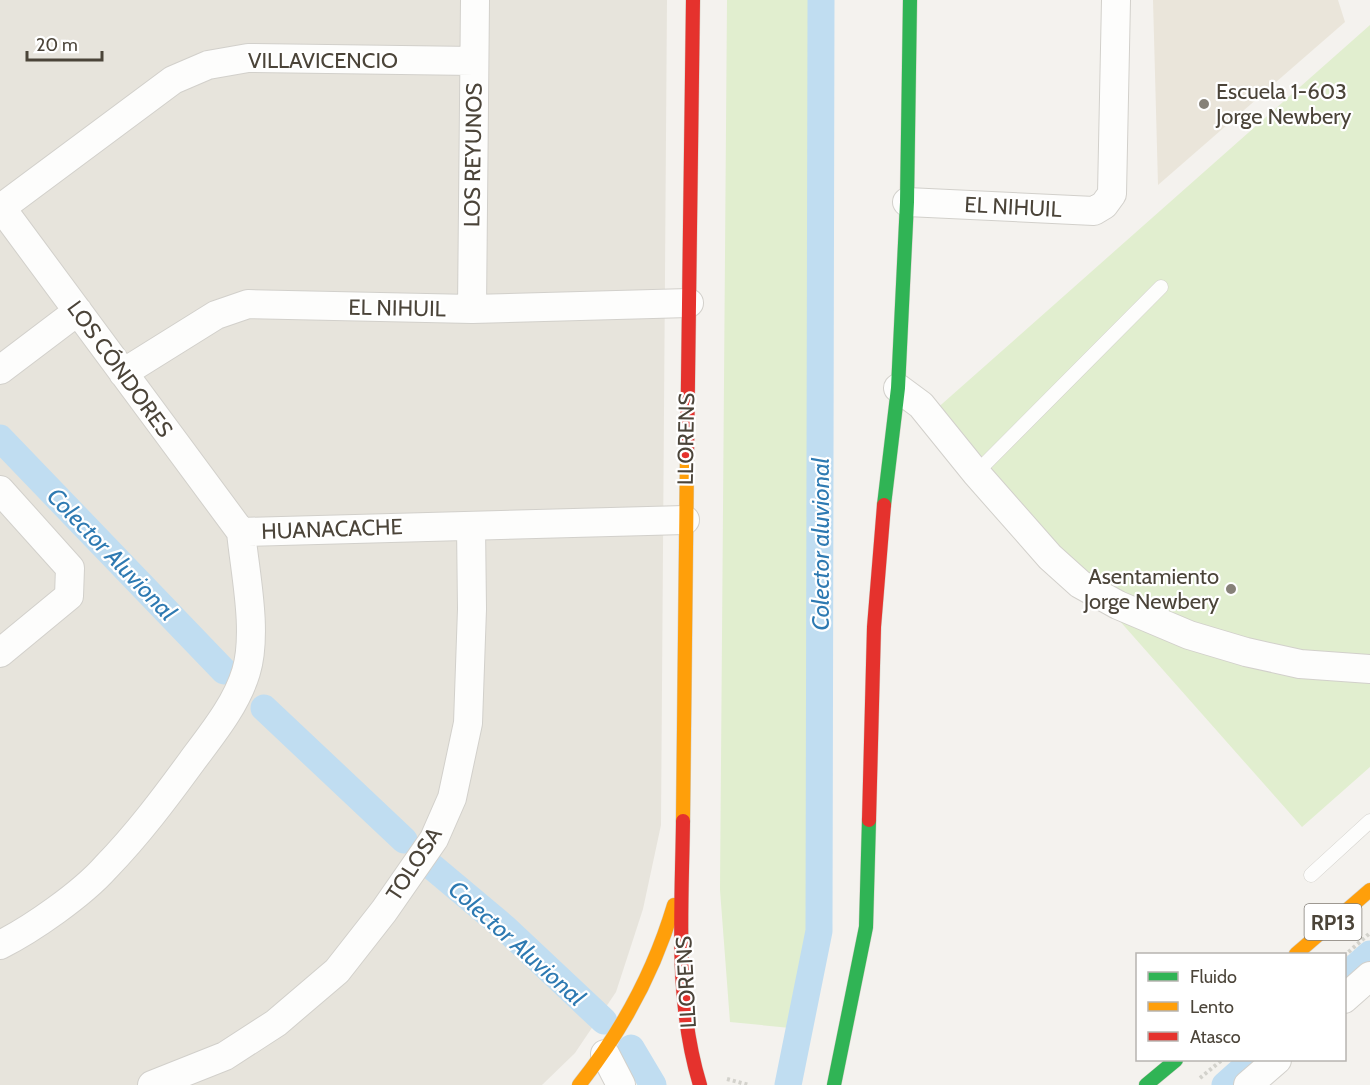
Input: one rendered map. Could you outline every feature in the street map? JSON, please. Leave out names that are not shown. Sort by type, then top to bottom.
[{"type":"street","name":"LOS REYUNOS","points":[[472,309],[475,0]]},
{"type":"street","name":"LLORENS","points":[[693,0],[682,878],[685,1017],[695,1071],[700,1085]]},
{"type":"street","points":[[834,1085],[866,927],[874,627],[887,471],[898,388],[908,202],[910,0]]},
{"type":"street","name":"EL NIHUIL","points":[[908,202],[1094,211],[1104,205],[1112,195],[1116,0]]},
{"type":"street","name":"VILLAVICENCIO","points":[[1,207],[173,80],[208,65],[248,58],[474,61]]},
{"type":"street","name":"LOS CÓNDORES","points":[[1,207],[241,532]]},
{"type":"street","name":"EL NIHUIL","points":[[123,373],[216,315],[248,304],[472,309],[688,303]]},
{"type":"street","points":[[0,370],[78,311]]},
{"type":"street","points":[[898,388],[921,405],[976,473],[1050,557],[1080,584],[1118,605],[1189,635],[1246,652],[1300,664],[1370,669]]},
{"type":"street","points":[[0,490],[70,568],[69,596],[0,653]]},
{"type":"street","name":"HUANACACHE","points":[[0,945],[63,904],[105,869],[150,818],[224,718],[246,671],[251,636],[241,532],[685,520]]},
{"type":"street","name":"TOLOSA","points":[[152,1085],[225,1056],[276,1023],[338,971],[384,911],[434,839],[452,798],[468,723],[472,609],[471,525]]},
{"type":"street","name":"LLORENS","points":[[579,1085],[605,1054],[654,967],[668,930],[682,878]]},
{"type":"street","name":"RP13","points":[[1297,953],[1370,890]]},
{"type":"street","points":[[1346,997],[1370,976]]},
{"type":"street","points":[[843,1085],[844,1040]]},
{"type":"street","points":[[605,1054],[621,1085]]},
{"type":"street","points":[[1146,1085],[1174,1061]]},
{"type":"street","points":[[1248,1085],[1275,1061]]},
{"type":"lane","points":[[976,473],[1161,287]]},
{"type":"lane","points":[[1311,875],[1370,821]]},
{"type":"path","points":[[1346,954],[1370,933]]},
{"type":"path","points":[[1192,1085],[1220,1061]]},
{"type":"shaded area","points":[[0,0],[667,0],[661,825],[643,909],[616,992],[575,1053],[542,1085],[0,1085]]},
{"type":"shaded area","name":"Escuela 1-603 Jorge Newbery","points":[[1153,0],[1338,0],[1345,22],[1158,185]]},
{"type":"green space","points":[[727,0],[811,0],[829,943],[811,1030],[730,1022],[720,890]]},
{"type":"green space","name":"Asentamiento Jorge Newbery","points":[[1370,25],[1370,767],[1302,827],[934,411]]},
{"type":"waterway","name":"Colector aluvional","points":[[788,1085],[819,931],[821,0]]},
{"type":"waterway","name":"Colector Aluvional","points":[[0,438],[224,671]]},
{"type":"waterway","name":"Colector Aluvional","points":[[264,708],[404,840]]},
{"type":"waterway","name":"Colector Aluvional","points":[[430,865],[505,928],[604,1021]]},
{"type":"waterway","points":[[1346,975],[1370,954]]},
{"type":"waterway","name":"Colector Aluvional","points":[[631,1048],[653,1085]]},
{"type":"waterway","points":[[1225,1085],[1252,1061]]},
{"type":"traffic: fast","points":[[884,505],[898,388],[907,202],[910,0]]},
{"type":"traffic: fast","points":[[834,1085],[866,927],[869,820]]},
{"type":"traffic: fast","points":[[1146,1085],[1175,1061]]},
{"type":"traffic: slow","points":[[683,821],[687,456]]},
{"type":"traffic: slow","points":[[1297,953],[1370,890]]},
{"type":"traffic: slow","points":[[579,1085],[610,1043],[636,1000],[657,954],[674,905]]},
{"type":"traffic: jam","points":[[687,456],[693,0]]},
{"type":"traffic: jam","points":[[869,820],[874,627],[884,505]]},
{"type":"traffic: jam","points":[[683,821],[681,920],[683,987],[686,1020],[700,1085]]},
{"type":"place","name":"Escuela 1-603 Jorge Newbery","points":[[1204,104]]},
{"type":"place","name":"Asentamiento Jorge Newbery","points":[[1231,589]]}]
